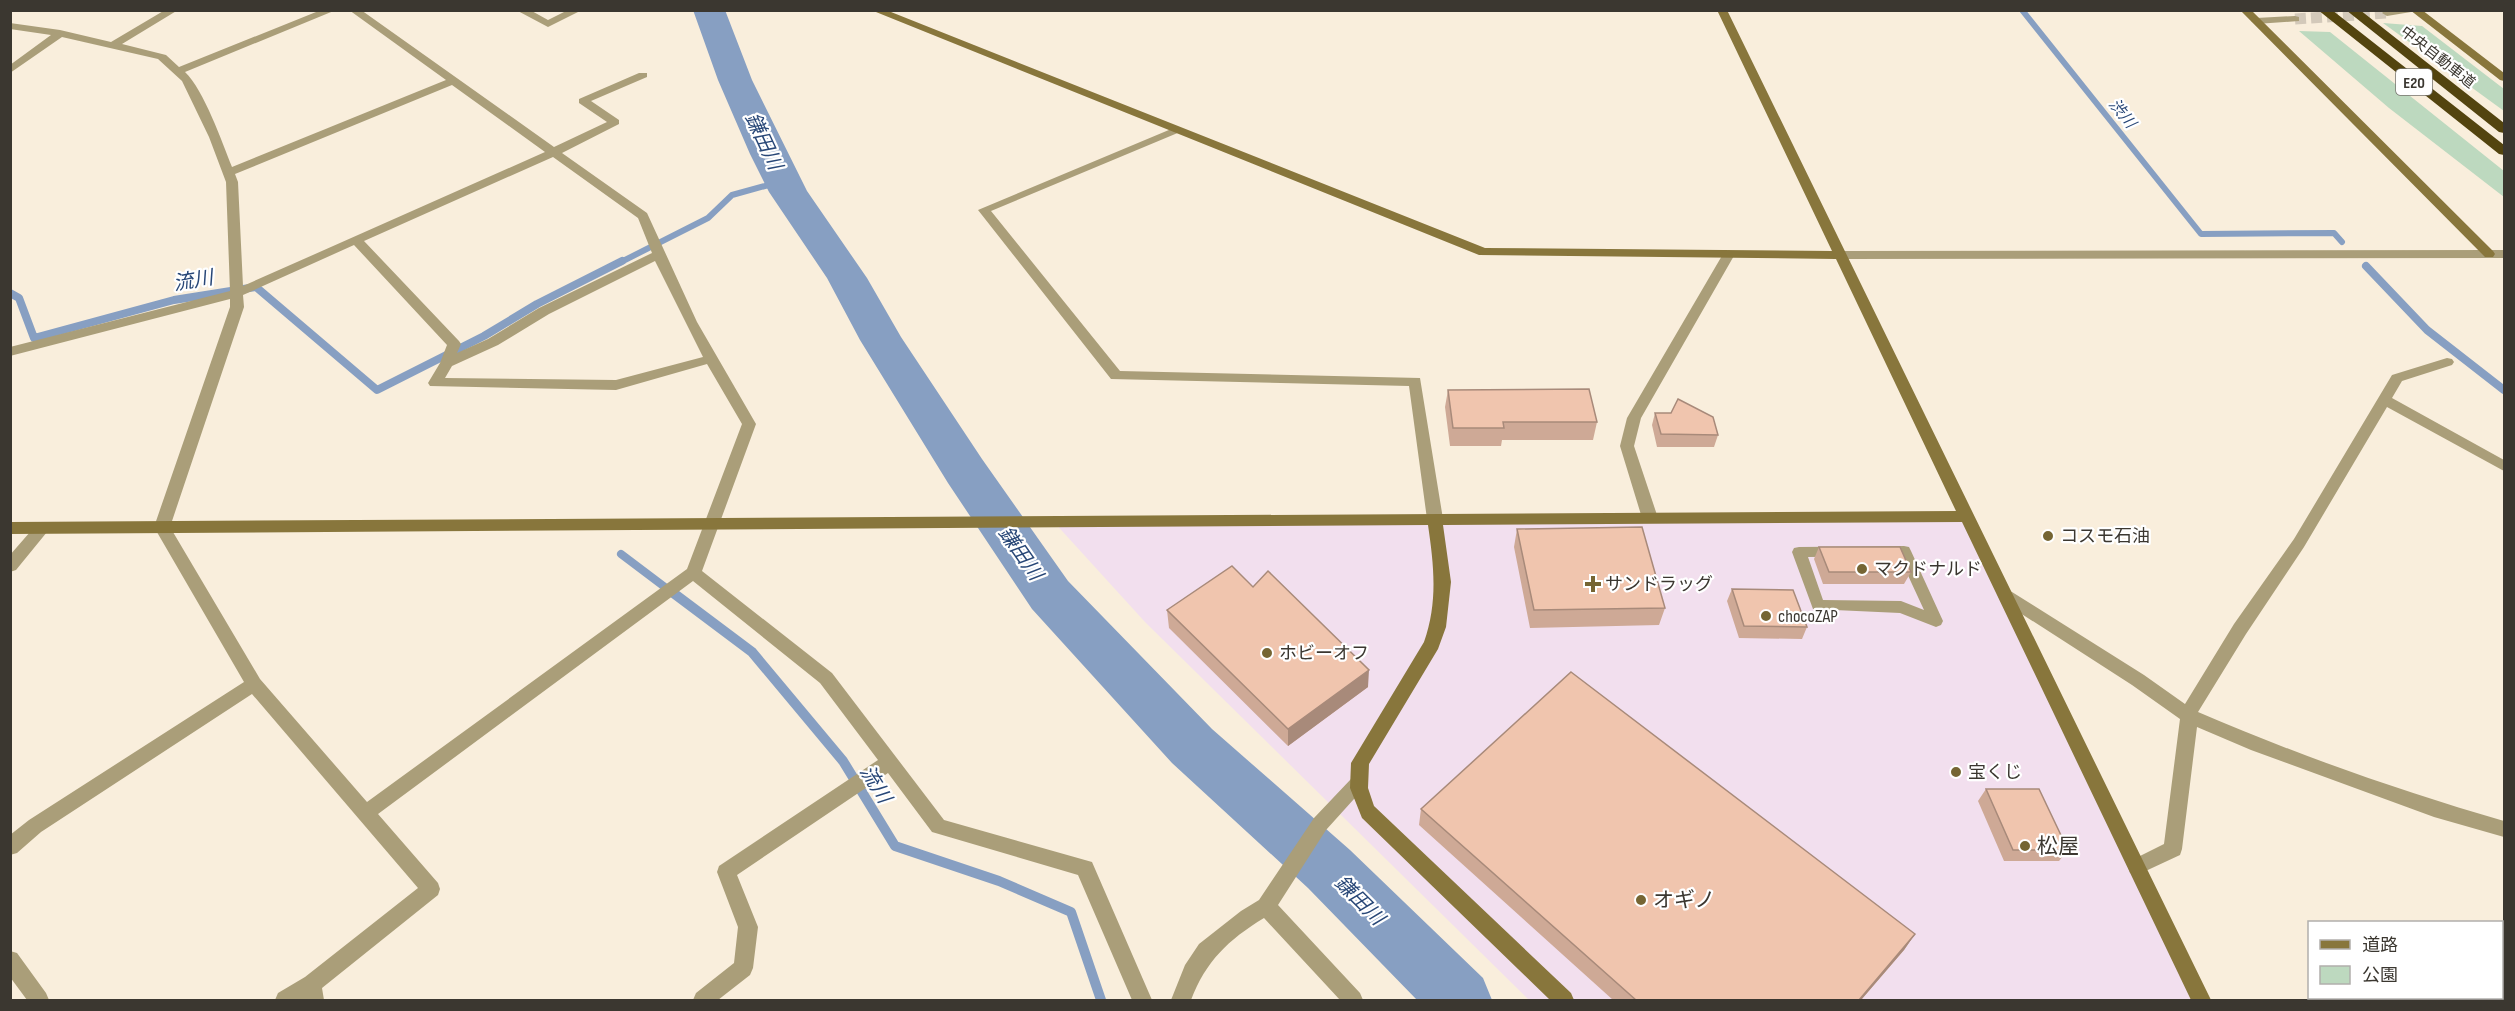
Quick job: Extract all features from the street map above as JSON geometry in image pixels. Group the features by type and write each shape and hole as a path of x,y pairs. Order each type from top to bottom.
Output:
{"highway":[{"name":"中央自動車道","path":"2324,10 2505,151"},
{"name":"中央自動車道","path":"2352,10 2505,129"}],"street":[{"path":"112,46 173,10"},
{"path":"179,71 331,10"},
{"path":"354,10 643,216 657,255 710,359 749,424 693,573 365,813"},
{"path":"521,10 548,24 578,10"},
{"path":"876,10 1484,252 1840,255 2505,254"},
{"path":"1722,10 2201,1000"},
{"path":"2245,10 2489,254"},
{"path":"2387,13 2416,11 2505,78"},
{"path":"2256,21 2295,19"},
{"path":"10,26 60,33 162,57 187,80 215,137 232,182 237,307 162,527 254,684 431,889 313,992 285,1000"},
{"path":"10,70 60,33"},
{"path":"10,352 237,293 554,152 615,122 583,101 643,75"},
{"path":"228,172 453,81"},
{"path":"1176,130 984,210 1116,376 1415,381 1444,578 1444,600 1432,644 1360,763 1357,784 1368,812 1564,1000"},
{"path":"356,240 454,344 447,363 435,382 616,385 710,359"},
{"path":"1650,518 1627,446 1634,418 1729,254"},
{"path":"447,363 493,342 544,311 657,255"},
{"path":"2137,867 2173,849 2190,711 2227,650 2299,543 2397,378 2447,362"},
{"path":"2384,399 2505,466"},
{"path":"10,528 1967,516"},
{"path":"10,566 42,528"},
{"path":"693,573 826,678 938,826 1085,867 1142,1000"},
{"path":"2006,596 2138,680 2189,716 2257,745 2434,809 2505,829"},
{"path":"10,847 35,826 254,684"},
{"path":"703,1000 743,968 748,927 726,872 890,762"},
{"path":"1181,1000 1192,972 1206,951 1272,899 1320,824 1357,784"},
{"path":"1272,899 1353,1000"},
{"path":"10,960 39,1000"}],"lane":[{"path":"1904,551 1936,621 1901,607 1818,605 1799,552 1904,551"}],"shaded area":[{"path":"1967,516 2201,1000 1529,1000 1145,622 1053,521"}],"green space":[{"path":"2383,23 2422,26 2504,89 2504,111"},
{"path":"2299,31 2330,32 2504,171 2504,197 2389,108"}],"building":[{"path":"1589,389 1597,422 1503,422 1504,428 1453,428 1448,390"},
{"path":"1678,399 1713,417 1718,435 1661,434 1655,413 1671,413"},
{"path":"1642,527 1665,608 1534,610 1517,529"},
{"path":"1819,547 1900,547 1911,572 1829,572"},
{"path":"1232,566 1253,587 1268,571 1369,670 1288,729 1167,610"},
{"path":"1732,589 1793,590 1807,627 1744,626"},
{"path":"1571,672 1915,934 1859,1000 1636,1000 1421,809"},
{"path":"1986,789 2039,789 2068,850 2013,850"}],"waterway":[{"name":"鎌田川","path":"709,10 735,80 768,154 788,192 847,278 881,340 965,471 1050,595 1192,746 1329,869 1460,1000"},
{"name":"渋川","path":"2022,10 2201,234 2334,233 2342,242"},
{"path":"619,263 708,218 732,195 783,181"},
{"name":"流川","path":"10,293 19,298 34,338 174,300 256,287 377,390 484,336 537,304 622,261"},
{"path":"2366,266 2427,330 2504,390"},
{"name":"流川","path":"621,554 674,594"},
{"name":"流川","path":"672,592 752,652 843,761 895,846 999,881 1071,912 1101,1000"}],"tunnel":[{"path":"2295,19 2387,13"}],"place":[{"name":"コスモ石油","path":"2048,536"},
{"name":"マクドナルド","path":"1862,569"},
{"name":"サンドラッグ","path":"1593,584"},
{"name":"chocoZAP","path":"1766,616"},
{"name":"ホビーオフ","path":"1267,653"},
{"name":"宝くじ","path":"1956,772"},
{"name":"松屋","path":"2025,846"},
{"name":"オギノ","path":"1641,900"}]}
